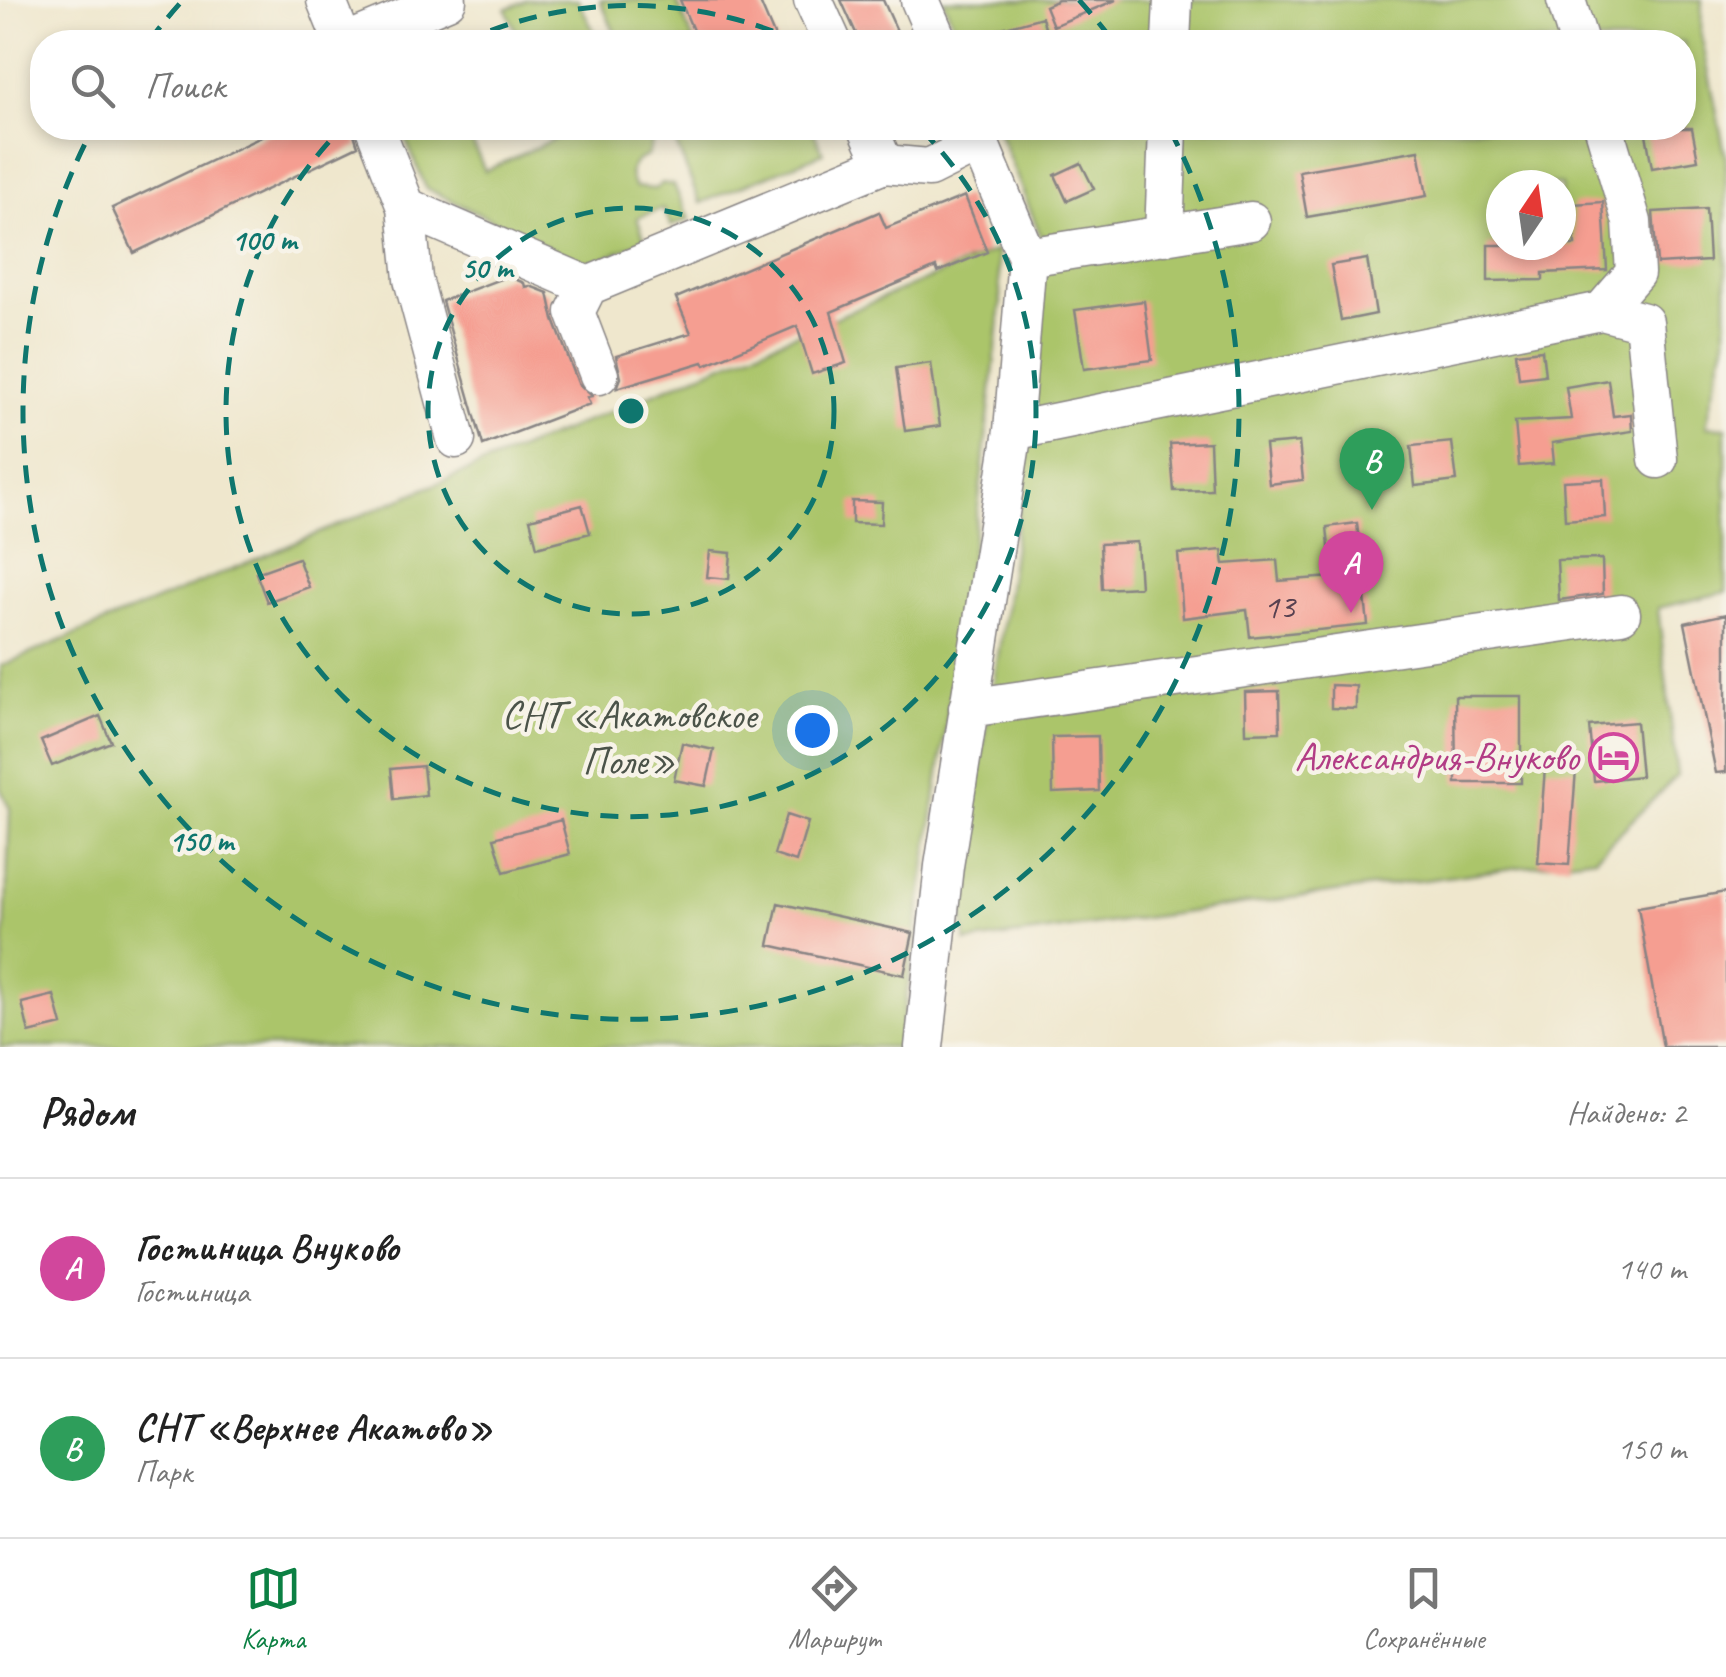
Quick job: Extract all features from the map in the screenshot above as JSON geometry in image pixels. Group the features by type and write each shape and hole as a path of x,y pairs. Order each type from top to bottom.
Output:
{"street":[{"path":"326,0 340,30"},
{"path":"374,30 446,0"},
{"path":"814,0 827,30"},
{"path":"920,0 933,30"},
{"path":"1171,30 1172,0"},
{"path":"1566,0 1575,30"},
{"path":"380,140 406,207 413,278 456,438"},
{"path":"873,140 884,164"},
{"path":"599,375 575,312 588,286 884,164 929,168 969,140"},
{"path":"924,1047 944,866 1013,432 1028,257 978,140"},
{"path":"1164,236 1168,140"},
{"path":"1602,312 1634,273 1632,222 1608,140"},
{"path":"406,207 588,286"},
{"path":"1028,257 1252,221"},
{"path":"1013,432 1602,312 1644,322 1658,459"},
{"path":"968,708 1621,614"}],"green space":[{"path":"527,0 578,0 593,30 516,30 506,9"},
{"path":"600,0 676,0 689,30 614,30"},
{"path":"943,0 1702,0 1701,34 1726,158 1726,338 1706,426 1726,427 1726,592 1658,608 1677,776 1595,857 966,942 960,890 1003,625 1035,391 1042,239 1002,140 1696,140 1696,30 956,30"},
{"path":"406,140 471,140 485,171 552,140 650,140 647,156 632,168 632,182 635,187 656,189 662,183 674,185 689,219 671,226 663,208 637,218 645,240 587,266 426,188"},
{"path":"675,140 817,140 823,153 700,203"},
{"name":"СНТ «Акатовское Поле»","path":"997,250 1001,303 979,500 899,1047 0,1047 10,809 0,788 0,666"}],"building":[{"path":"680,0 759,0 772,30 693,30"},
{"path":"841,0 883,0 897,30 855,30"},
{"path":"1058,0 1116,0 1053,26 1045,6"},
{"path":"1042,17 1046,30 995,30"},
{"path":"255,140 356,140 358,146 134,253 112,208"},
{"path":"1647,140 1694,140 1698,160 1652,168"},
{"path":"1419,150 1427,196 1307,217 1299,171"},
{"path":"1081,163 1094,189 1067,201 1055,175"},
{"path":"965,196 987,252 938,272 936,267 831,312 846,363 812,374 797,326 705,365 703,362 617,388 621,378 616,356 691,333 676,298 879,212 886,228"},
{"path":"1603,202 1607,270 1543,273 1543,280 1488,281 1488,260 1576,260 1576,204"},
{"path":"1706,209 1709,261 1657,264 1653,212"},
{"path":"1367,259 1376,314 1341,321 1331,265"},
{"path":"508,276 525,287 548,293 578,383 592,396 587,397 590,404 483,445 442,301"},
{"path":"1144,301 1152,360 1084,369 1075,310"},
{"path":"1542,350 1545,375 1519,378 1516,353"},
{"path":"931,363 940,426 905,431 896,368"},
{"path":"1608,380 1613,416 1631,414 1632,431 1552,443 1554,463 1519,466 1515,422 1571,419 1566,387"},
{"path":"1210,442 1212,490 1174,491 1170,444"},
{"path":"1299,442 1303,480 1269,484 1265,445"},
{"path":"1452,442 1457,481 1415,486 1411,446"},
{"path":"1603,479 1605,517 1565,520 1563,481"},
{"path":"852,501 882,502 881,524 852,523"},
{"path":"582,505 590,533 537,547 530,519"},
{"path":"1357,523 1368,625 1250,637 1247,610 1183,618 1178,554 1222,550 1224,564 1277,560 1279,581 1332,577 1327,527"},
{"path":"1137,542 1140,587 1102,589 1100,544"},
{"path":"710,551 731,553 729,579 707,577"},
{"path":"298,558 309,587 267,602 256,573"},
{"path":"1602,559 1603,594 1559,600 1557,560"},
{"path":"1726,614 1726,772 1716,773 1685,623"},
{"path":"1331,685 1356,686 1356,709 1331,708"},
{"path":"1279,691 1280,732 1246,733 1245,692"},
{"path":"1455,696 1521,696 1521,783 1456,783"},
{"path":"100,716 111,742 52,766 41,741"},
{"path":"1636,722 1641,776 1594,781 1589,726"},
{"path":"1098,736 1099,791 1053,793 1052,737"},
{"path":"682,743 714,750 706,786 674,780"},
{"path":"423,766 426,795 394,799 391,769"},
{"path":"1545,767 1576,769 1569,865 1538,863"},
{"path":"786,815 808,822 796,862 774,855"},
{"path":"561,820 570,854 504,872 494,838"},
{"path":"1726,892 1726,1047 1663,1047 1638,907"},
{"path":"778,903 913,933 904,975 769,945"},
{"path":"54,995 62,1025 29,1033 22,1003"}],"place":[{"name":"СНТ «Верхнее Акатово»","path":"1372,510"},
{"name":"Гостиница Внуково","path":"1351,613"},
{"name":"Александрия-Внуково","path":"1614,757"}]}
